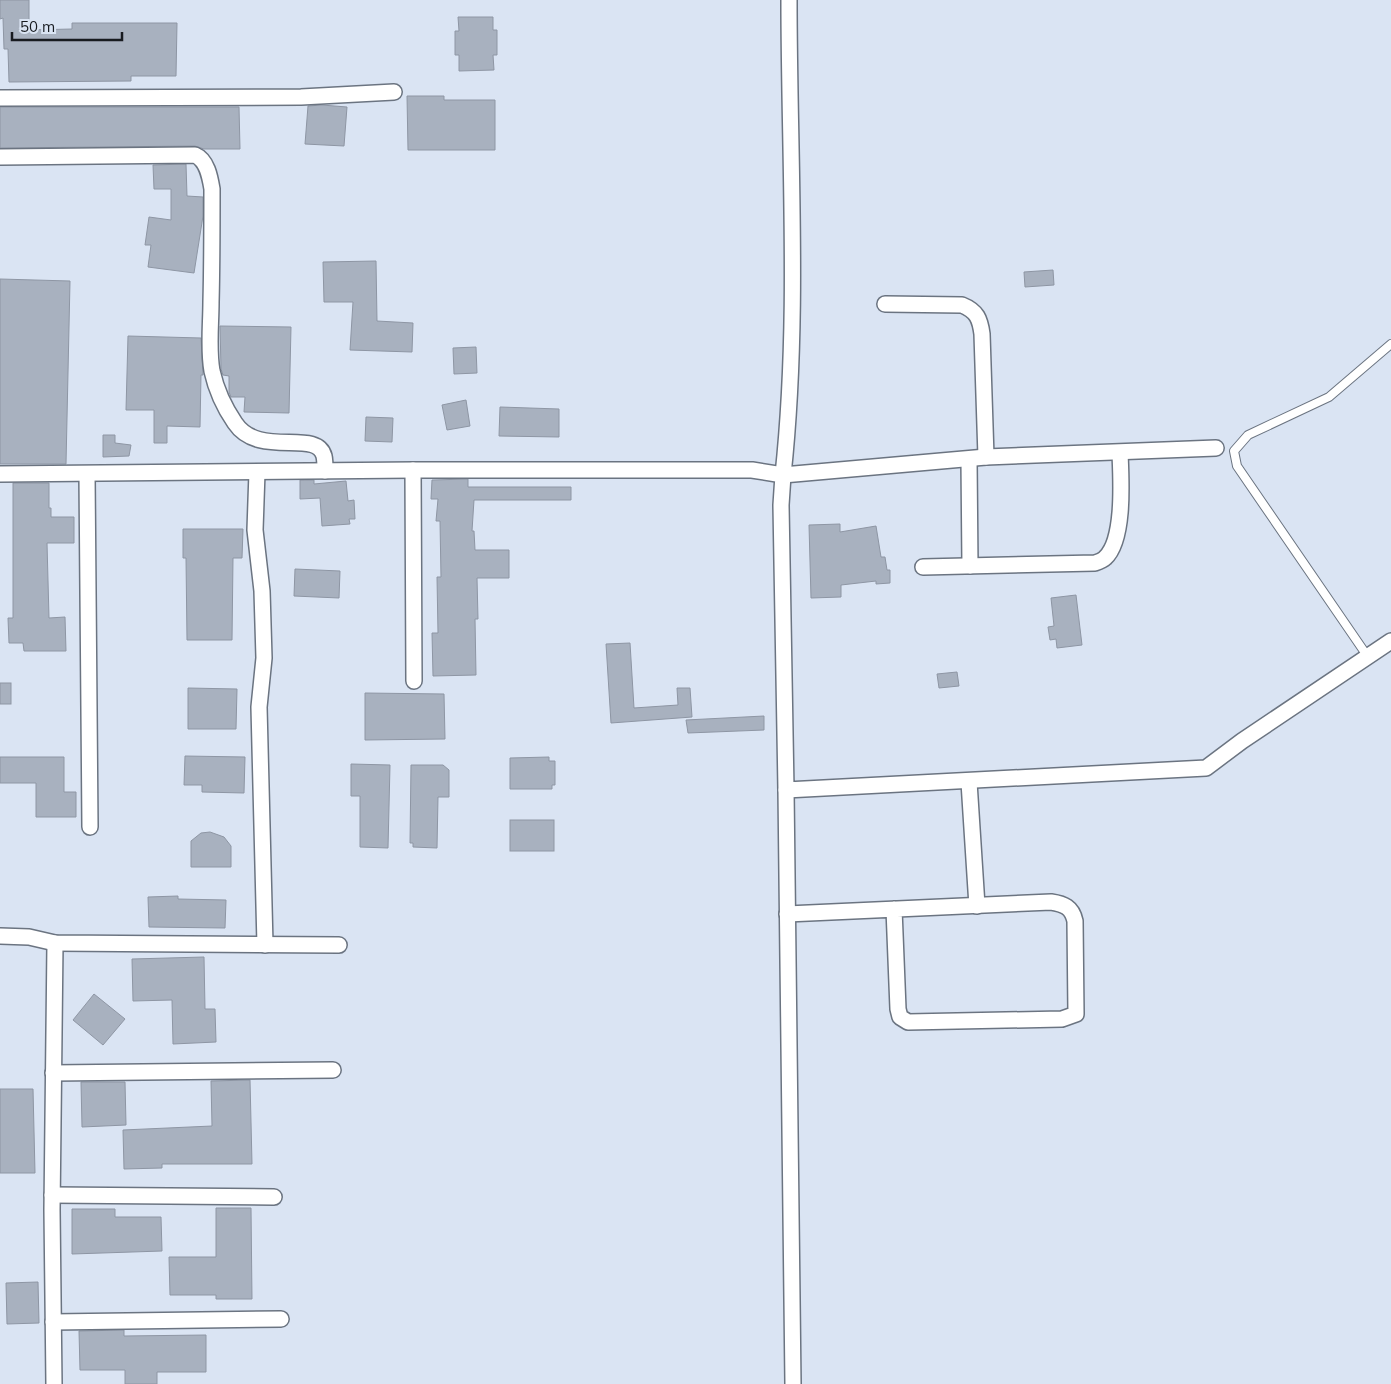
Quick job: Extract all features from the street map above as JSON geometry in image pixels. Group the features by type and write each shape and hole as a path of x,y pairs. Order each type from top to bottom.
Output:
{"street":[{"path":"789,0 793,233 790,407 783,475 781,524 794,1384"},
{"path":"0,98 300,97 394,92"},
{"path":"0,157 195,155 201,158 209,174 212,189 210,333 212,369 218,392 226,410 238,428 250,438 261,442 312,443 321,450 324,456 325,471"},
{"path":"885,304 962,305 973,309 980,321 982,334 986,457"},
{"path":"0,474 412,470 752,470 783,475 986,457 1120,454 1216,448"},
{"path":"923,567 1095,563 1105,558 1112,548 1120,515 1120,454"},
{"path":"968,460 970,566"},
{"path":"412,470 414,681"},
{"path":"257,472 256,530 262,591 264,658 259,707 264,945"},
{"path":"87,474 90,827"},
{"path":"786,790 969,782 1206,768 1242,741 1391,641"},
{"path":"969,782 977,906"},
{"path":"787,914 894,909 977,906 1051,902 1063,904 1073,913 1075,921 1076,1014 1062,1019 908,1022 900,1016 898,1009 894,909"},
{"path":"0,936 29,937 55,943 339,945"},
{"path":"54,1384 52,1195 55,943"},
{"path":"53,1073 333,1070"},
{"path":"52,1195 274,1197"},
{"path":"54,1322 281,1319"}],"lane":[{"path":"1368,657 1237,466 1234,450 1248,435 1329,396 1391,344"}],"building":[{"path":"0,0 29,0 29,30 72,29 72,23 177,23 176,76 131,76 131,81 9,82 8,49 4,49 3,18 0,19"},
{"path":"458,17 493,17 493,30 497,30 497,55 493,55 494,70 459,71 459,55 455,55 455,31 459,31"},
{"path":"407,96 444,96 444,100 495,100 495,150 408,150"},
{"path":"308,106 347,107 344,146 305,144"},
{"path":"0,107 239,107 240,149 204,149 195,146 0,148"},
{"path":"186,164 187,196 203,197 203,216 194,273 148,267 151,245 145,245 149,217 171,220 171,189 154,189 153,165"},
{"path":"376,261 377,321 413,323 412,352 350,350 353,302 324,302 323,262"},
{"path":"1053,270 1054,285 1025,287 1024,272"},
{"path":"0,279 70,281 66,464 0,464"},
{"path":"220,326 291,327 289,413 244,412 245,397 231,397 229,392 229,376 223,375 221,369"},
{"path":"128,336 201,338 203,375 201,375 200,427 167,426 167,443 154,443 154,410 126,410"},
{"path":"476,347 477,373 454,374 453,348"},
{"path":"466,400 470,426 447,430 442,405"},
{"path":"500,407 559,409 559,437 499,436"},
{"path":"366,417 393,418 392,442 365,441"},
{"path":"103,435 115,435 115,443 131,445 129,456 103,457"},
{"path":"468,479 468,487 571,487 571,500 474,500 472,531 474,531 475,550 509,550 509,578 477,578 478,619 475,619 476,675 433,676 432,633 438,633 437,577 441,577 440,521 436,521 438,499 431,499 432,480"},
{"path":"300,480 314,480 314,484 346,481 348,501 354,500 355,519 349,519 350,524 322,526 320,498 300,499"},
{"path":"13,483 49,483 51,517 74,517 74,543 47,543 49,618 65,617 66,651 24,651 23,643 9,643 8,618 13,618"},
{"path":"840,524 840,532 876,526 881,557 885,557 887,570 890,570 890,583 876,584 876,581 841,585 841,597 811,598 809,525"},
{"path":"183,529 243,529 242,558 233,558 232,640 187,640 186,558 183,558"},
{"path":"295,569 340,571 339,598 294,596"},
{"path":"1076,595 1082,645 1057,648 1056,639 1050,640 1048,627 1054,626 1051,598"},
{"path":"630,643 634,708 678,705 677,688 690,688 692,717 611,723 606,644"},
{"path":"957,672 959,686 939,688 937,674"},
{"path":"0,683 11,683 11,704 0,704"},
{"path":"188,688 237,689 236,729 188,729"},
{"path":"365,693 444,694 445,739 365,740"},
{"path":"764,716 764,730 688,733 686,720"},
{"path":"185,756 245,757 244,793 202,792 202,785 184,785"},
{"path":"0,757 64,757 64,792 76,792 76,817 36,817 36,783 0,783"},
{"path":"549,757 549,761 555,761 555,785 552,785 552,789 510,789 510,758"},
{"path":"351,764 390,765 388,848 360,847 360,796 351,796"},
{"path":"411,765 443,765 449,770 449,797 438,797 437,848 413,847 413,843 410,843"},
{"path":"510,820 554,820 554,851 510,851"},
{"path":"210,832 224,837 231,846 231,867 191,867 191,841 201,833"},
{"path":"178,896 178,899 226,900 225,928 149,927 148,897"},
{"path":"204,957 205,1009 215,1009 216,1042 173,1044 172,1000 133,1001 132,959"},
{"path":"94,994 125,1019 103,1045 73,1020"},
{"path":"250,1080 252,1164 162,1164 162,1168 124,1169 123,1130 212,1126 211,1081"},
{"path":"81,1082 125,1082 126,1125 82,1127"},
{"path":"0,1089 33,1089 35,1173 0,1173"},
{"path":"216,1208 251,1208 252,1299 216,1299 216,1295 170,1295 169,1257 216,1257"},
{"path":"72,1209 115,1209 115,1217 161,1217 162,1251 72,1254"},
{"path":"38,1282 39,1323 7,1324 6,1283"},
{"path":"124,1330 124,1336 206,1335 206,1372 157,1372 157,1384 125,1384 125,1370 80,1370 79,1331"}]}
